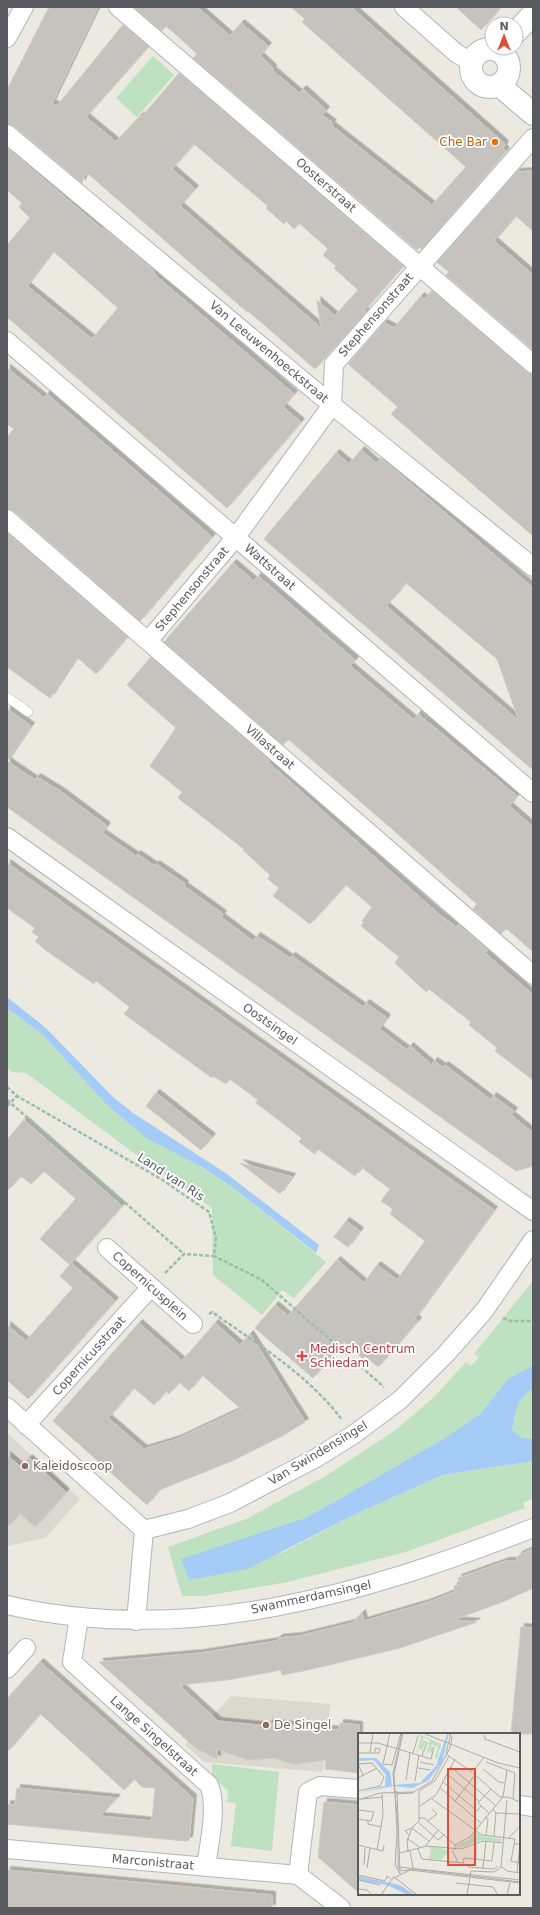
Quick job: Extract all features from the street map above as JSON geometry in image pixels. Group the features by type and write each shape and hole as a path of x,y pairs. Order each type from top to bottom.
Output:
{"street":[{"path":"9,28 24,7"},
{"name":"Oosterstraat","path":"118,7 533,364"},
{"path":"404,7 456,53 471,62"},
{"path":"524,24 533,14"},
{"path":"484,50 474,57 471,62 472,75 476,81 488,87 501,83 505,79 509,67 504,56"},
{"path":"501,83 506,91 533,114"},
{"name":"Van Leeuwenhoeckstraat","path":"7,134 332,405 533,567"},
{"name":"Stephensonstraat","path":"148,641 236,537 332,405 334,364 533,138"},
{"name":"Wattstraat","path":"7,341 533,793"},
{"name":"Villastraat","path":"7,519 533,975"},
{"name":"Oostsingel","path":"7,837 533,1211"},
{"name":"Van Swindensingel","path":"144,1530 188,1519 230,1503 316,1458 353,1435 400,1400 445,1355 484,1311 533,1240"},
{"name":"Copernicusplein","path":"107,1248 193,1324"},
{"name":"Copernicusstraat","path":"26,1425 151,1287"},
{"path":"7,1407 144,1530 136,1621"},
{"name":"Swammerdamsingel","path":"7,1604 39,1612 79,1617 136,1621 202,1617 258,1610 356,1590 455,1559 533,1528"},
{"name":"Lange Singelstraat","path":"79,1617 72,1662 209,1785 212,1792 213,1803 206,1867"},
{"path":"7,1668 26,1648"},
{"path":"341,1908 298,1875 308,1792 320,1786 358,1789"},
{"path":"520,1805 533,1807"},
{"name":"Marconistraat","path":"7,1849 298,1875"}],"lane":[{"path":"7,697 28,712"}],"path":[{"name":"Land van Ris","path":"7,1087 17,1096 161,1179 209,1212 216,1238 214,1256"},
{"path":"7,1106 17,1096"},
{"path":"7,1100 184,1254 214,1256 262,1280 400,1400"},
{"path":"151,1287 184,1254"},
{"path":"484,1311 511,1321 533,1321"},
{"path":"193,1324 212,1312 292,1370 332,1406 353,1435"}],"shaded area":[{"name":"Kaleidoscoop","path":"7,1433 80,1499 45,1538 7,1546"},
{"name":"De Singel","path":"231,1696 330,1704 323,1772 204,1762 185,1745"}],"green space":[{"path":"153,56 174,75 137,117 116,98"},
{"path":"7,1008 43,1035 105,1103 236,1190 326,1262 294,1298 282,1290 262,1315 213,1275 212,1208 153,1167 26,1073 12,1072 7,1068"},
{"path":"533,1281 533,1365 508,1379 480,1414 445,1438 305,1518 181,1560 281,1553 362,1511 443,1475 533,1461 533,1498 523,1503 525,1508 406,1552 283,1583 203,1596 182,1596 168,1547 246,1519 324,1477 396,1430 435,1396 466,1362 471,1366 479,1357 474,1354"},
{"path":"533,1389 533,1439 522,1438 512,1430 514,1418 523,1396"},
{"path":"212,1764 279,1772 272,1851 231,1846 236,1803 227,1802 228,1791 212,1775"}],"water":[{"path":"7,997 46,1028 113,1097 133,1113 227,1174 319,1245 316,1253 236,1190 202,1167 145,1137 105,1103 43,1035 7,1008"},
{"path":"533,1365 533,1389 523,1396 520,1401 512,1430 522,1438 533,1439 533,1461 443,1475 362,1511 247,1569 189,1580 181,1559 305,1518 329,1505 445,1438 480,1414 508,1379"}],"building":[{"path":"49,7 98,7 52,103 57,106 123,25 148,47 86,117 116,142 140,116 142,117 179,73 403,266 364,311 366,312 315,369 86,172 82,183 14,126 7,124 7,90","holes":["194,144 268,206 266,208 284,224 286,221 294,229 299,223 325,246 328,249 323,255 336,266 334,268 358,290 335,316 317,300 321,328 180,206 195,189 172,169"]},
{"path":"138,7 197,7 230,36 241,23 268,46 260,56 273,68 272,70 299,93 303,89 326,110 322,115 333,123 331,125 432,205 466,167 302,22 305,19 291,7 351,7 505,144 503,148 506,151 422,249 420,247 417,250 193,58 197,54 166,26 162,31 136,9"},
{"path":"456,7 501,7 493,16 484,16 484,27 481,30"},
{"path":"7,148 102,229 103,228 152,269 155,272 153,273 294,394 283,407 301,422 227,508 7,317 7,245 30,218 19,207 22,203 7,190","holes":["53,251 118,308 92,339 27,286"]},
{"path":"533,171 533,231 516,216 494,241 533,275 533,350 446,275 449,272 437,262 517,172"},
{"path":"432,291 526,372 533,374 533,536 391,414 398,407 348,364 384,323 394,328 421,296 424,299"},
{"path":"7,368 44,398 47,394 212,537 140,621 14,511 7,509 7,437 14,429 7,424"},
{"path":"361,450 376,463 381,458 533,588 533,770 264,539 336,453 349,464","holes":["406,583 497,659 519,721 386,606"]},
{"path":"7,533 127,637 96,674 77,657 50,698 7,667"},
{"path":"233,563 254,581 258,576 355,660 350,666 414,720 418,714 517,796 509,806 533,827 533,952 506,928 501,934 473,909 477,904 384,822 288,739 283,745 164,642"},
{"path":"151,657 269,760 268,762 440,915 456,927 459,925 488,950 485,953 533,995 533,1080 495,1051 497,1048 469,1025 471,1022 429,989 426,992 395,963 399,957 361,926 364,922 362,921 372,907 346,885 310,924 273,896 279,888 268,879 270,875 243,850 244,849 178,798 182,792 150,766 176,728 127,685"},
{"path":"7,709 31,726 7,761"},
{"path":"7,761 35,780 37,777 60,791 107,826 102,833 136,856 137,854 155,866 156,864 185,884 184,886 223,914 221,917 253,941 257,936 290,958 292,956 363,1007 366,1003 387,1018 379,1029 407,1050 410,1046 432,1065 434,1061 443,1067 445,1065 491,1100 493,1096 514,1111 511,1115 533,1133 533,1166 516,1171 7,807"},
{"path":"7,863 494,1210 415,1318 418,1321 378,1367 365,1356 363,1359 344,1342 313,1378 255,1328 275,1305 288,1316 337,1260 364,1283 377,1265 397,1280 425,1241 390,1214 393,1209 381,1201 390,1189 361,1167 355,1176 318,1149 315,1154 299,1142 302,1138 256,1103 258,1100 230,1079 226,1084 213,1076 212,1078 124,1014 130,1007 96,981 94,984 44,949 35,941 39,937 32,932 35,928 7,908"},
{"path":"156,1093 212,1137 201,1150 146,1106"},
{"path":"24,1120 122,1206 71,1263 115,1301 28,1399 7,1380 7,1325 26,1341 73,1288 60,1276 70,1265 40,1239 76,1199 44,1171 31,1184 21,1176 7,1191 7,1140"},
{"path":"240,1163 292,1177 280,1194"},
{"path":"346,1221 360,1231 348,1247 334,1237"},
{"path":"139,1323 182,1361 215,1323 240,1345 250,1334 305,1422 282,1436 232,1461 159,1490 147,1505 53,1421","holes":["202,1375 241,1409 177,1439 144,1449 108,1418 134,1388 154,1405 166,1391 169,1394 179,1382 189,1391"]},
{"path":"7,1455 21,1467 29,1458 66,1492 35,1527 20,1513 7,1527"},
{"path":"533,1549 533,1588 505,1601 453,1620 477,1622 400,1648 308,1670 282,1675 281,1670 227,1680 179,1685 218,1721 268,1726 269,1723 339,1730 340,1723 359,1725 358,1773 325,1769 326,1760 293,1764 274,1758 248,1760 217,1749 217,1759 197,1749 99,1662 201,1653 276,1641 279,1638 299,1636 352,1623 362,1613 364,1621 426,1603 455,1592 454,1586 460,1584 458,1578 506,1561 516,1561 519,1555"},
{"path":"521,1627 533,1628 533,1734 511,1733"},
{"path":"40,1662 193,1798 189,1840 185,1841 7,1824 7,1804 15,1805 17,1788 117,1798 100,1816 152,1821 155,1788 142,1787 134,1779 124,1790 40,1714 7,1752 7,1699"},
{"path":"324,1802 358,1805 358,1892 318,1857"},
{"path":"7,1870 272,1895 272,1908 7,1908"}],"place":[{"name":"Che Bar","path":"495,142"},
{"name":"Medisch Centrum Schiedam","path":"302,1356"},
{"name":"Kaleidoscoop","path":"25,1466"},
{"name":"De Singel","path":"266,1725"}]}
